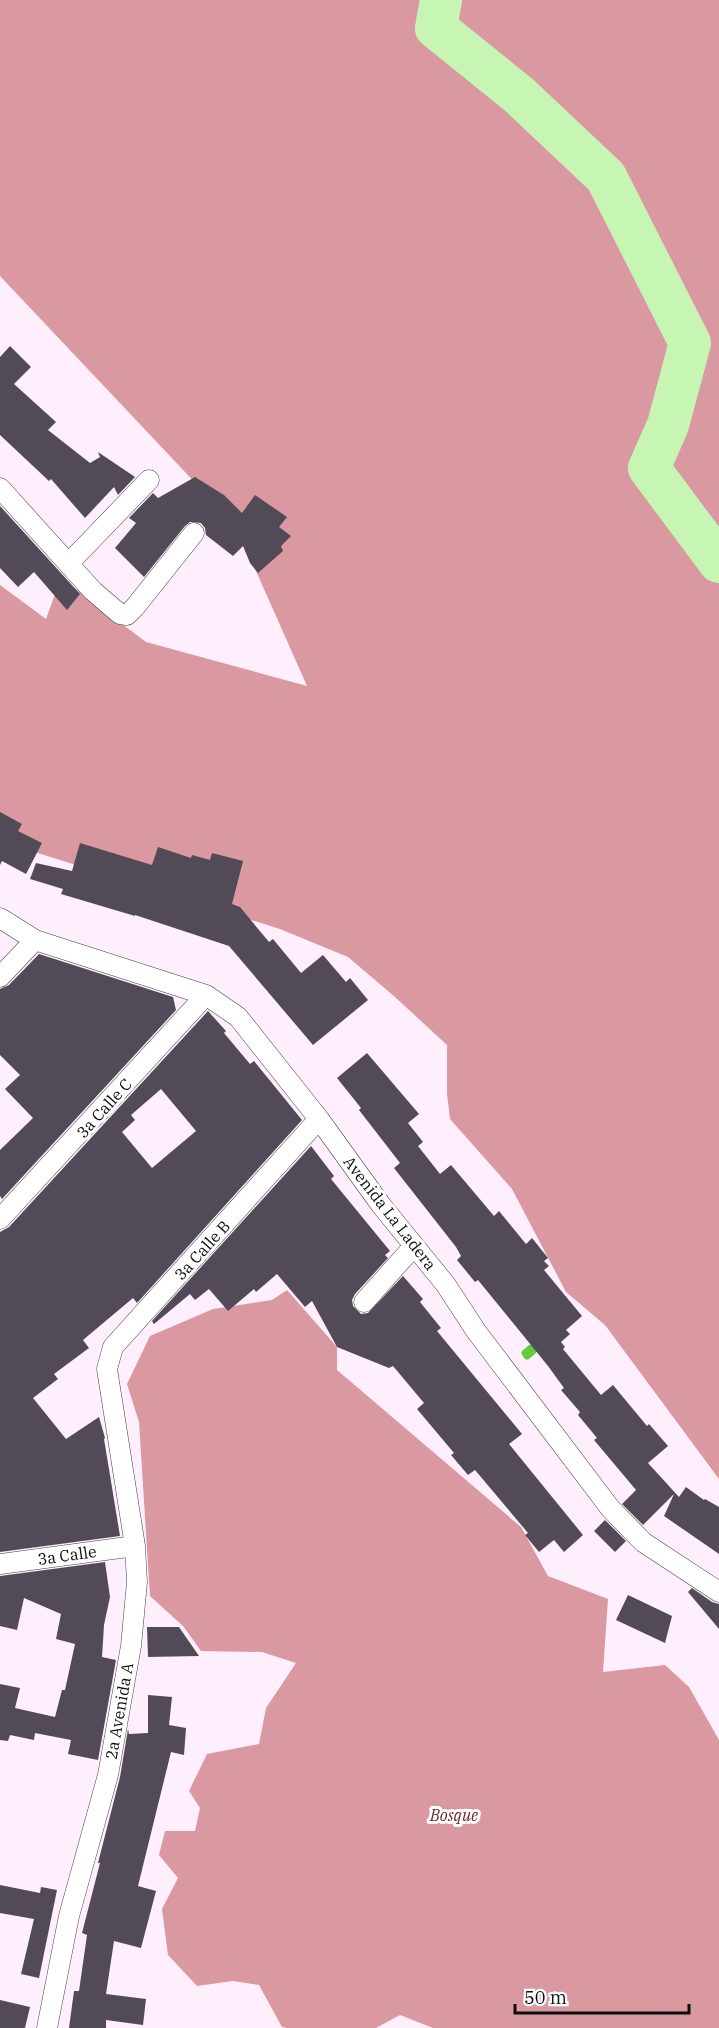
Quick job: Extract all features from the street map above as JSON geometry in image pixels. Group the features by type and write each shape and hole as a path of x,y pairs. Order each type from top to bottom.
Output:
{"street":[{"path":"69,563 149,480"},
{"path":"0,488 93,591 120,614 128,615 194,533"},
{"name":"Avenida La Ladera","path":"0,918 34,940 206,995 238,1017 319,1119 381,1205 446,1285 476,1331 610,1508 642,1542 719,1592"},
{"path":"0,977 34,940"},
{"name":"3a Calle C","path":"0,1219 206,995"},
{"name":"3a Calle B","path":"109,1390 107,1369 113,1347 319,1119"},
{"path":"364,1302 414,1246"},
{"name":"2a Avenida A","path":"46,2028 69,1916 108,1774 131,1646 137,1582 135,1546 121,1449 109,1390"},
{"name":"3a Calle","path":"0,1564 135,1546"}],"green space":[{"path":"0,0 719,0 719,1479 605,1325 566,1292 512,1189 450,1119 447,1094 447,1045 395,997 348,957 280,929 25,849 0,830 0,585 46,619 61,578 146,642 307,686 236,526 0,276"},
{"name":"Bosque","path":"287,1290 337,1347 337,1370 521,1527 548,1576 608,1599 603,1672 665,1665 689,1687 719,1740 719,2028 433,2028 400,2015 376,2028 287,2028 282,2027 259,1985 233,1981 197,1986 168,1955 162,1909 178,1878 159,1855 165,1831 195,1831 200,1808 189,1791 207,1754 259,1744 266,1708 296,1663 262,1652 201,1651 183,1626 150,1596 139,1422 127,1384 150,1336 213,1309 272,1300"}],"building":[{"path":"10,346 31,367 14,384 56,422 48,430 90,463 100,457 98,452 135,477 118,495 114,487 85,518 51,479 49,481 0,435 0,357"},
{"path":"195,477 224,495 242,513 255,495 287,517 279,527 291,536 281,546 283,551 258,573 250,563 243,546 233,556 206,535 201,523 190,522 144,577 115,548 136,523 129,518 153,493 158,498"},
{"path":"0,506 80,594 67,610 34,572 18,587 0,568"},
{"path":"0,812 22,824 18,831 42,843 26,874 2,861 0,865"},
{"path":"80,843 152,865 158,847 191,858 192,855 210,860 212,853 243,861 232,904 240,907 269,942 273,939 301,973 323,955 346,982 350,978 368,1000 313,1045 229,946 135,915 61,894 63,889 30,879 36,863 72,871"},
{"path":"39,954 173,997 176,1010 2,1199 0,1196 0,1150 33,1118 5,1089 20,1075 0,1055 0,989 9,985"},
{"path":"208,1011 250,1064 254,1061 302,1120 137,1303 133,1298 83,1340 89,1348 54,1374 58,1379 33,1398 66,1439 99,1417 105,1438 120,1536 0,1552 0,1232 9,1227","holes":["161,1089 196,1131 152,1168 122,1132 135,1120 131,1115"]},
{"path":"367,1053 419,1114 408,1123 423,1142 418,1146 440,1174 451,1165 494,1216 499,1211 526,1244 532,1238 548,1258 544,1261 549,1266 544,1270 582,1316 566,1330 570,1334 561,1342 565,1347 563,1349 601,1395 613,1385 647,1426 649,1424 668,1446 648,1463 679,1497 686,1487 719,1507 719,1554 664,1516 674,1494 643,1525 622,1504 636,1490 594,1440 597,1438 578,1415 580,1412 561,1390 564,1388 548,1366 478,1280 475,1282 457,1260 461,1256 456,1247 394,1168 400,1163 337,1078"},
{"path":"311,1146 334,1176 331,1179 390,1251 385,1255 388,1258 355,1294 352,1300 353,1306 361,1314 368,1313 403,1276 423,1299 420,1302 441,1328 437,1331 522,1434 509,1444 583,1535 564,1552 554,1540 539,1552 525,1535 528,1533 475,1470 468,1475 451,1455 454,1453 417,1409 424,1403 393,1366 389,1368 337,1347 312,1301 305,1307 277,1274 256,1292 254,1289 228,1311 209,1289 195,1300 190,1294 154,1324 152,1321"},
{"path":"605,1520 626,1541 615,1552 594,1531"},
{"path":"105,1562 110,1597 104,1625 102,1657 116,1660 98,1760 68,1754 71,1740 35,1733 34,1740 10,1735 8,1741 0,1740 0,1684 20,1688 15,1708 55,1717 62,1690 65,1690 75,1644 56,1639 61,1614 24,1598 17,1630 0,1626 0,1576"},
{"path":"692,1588 712,1602 719,1604 719,1629 688,1592"},
{"path":"628,1595 672,1616 665,1643 616,1620"},
{"path":"147,1627 179,1627 199,1656 148,1657"},
{"path":"148,1695 172,1697 169,1725 186,1728 184,1755 171,1752 138,1886 156,1891 141,1948 114,1941 106,1994 146,1999 143,2025 106,2020 106,2028 69,2028 74,1991 79,1991 87,1935 82,1933 120,1777 128,1729 129,1734 148,1733"},
{"path":"0,1885 40,1893 41,1887 57,1890 39,1978 21,1974 34,1919 0,1913"},
{"path":"0,2000 30,2007 25,2028 0,2028"}],"waterway":[{"path":"441,0 436,28 519,95 606,177 690,343 668,425 649,468 719,562"},
{"path":"531,1348 533,1351 527,1356 525,1353 531,1348"}]}
